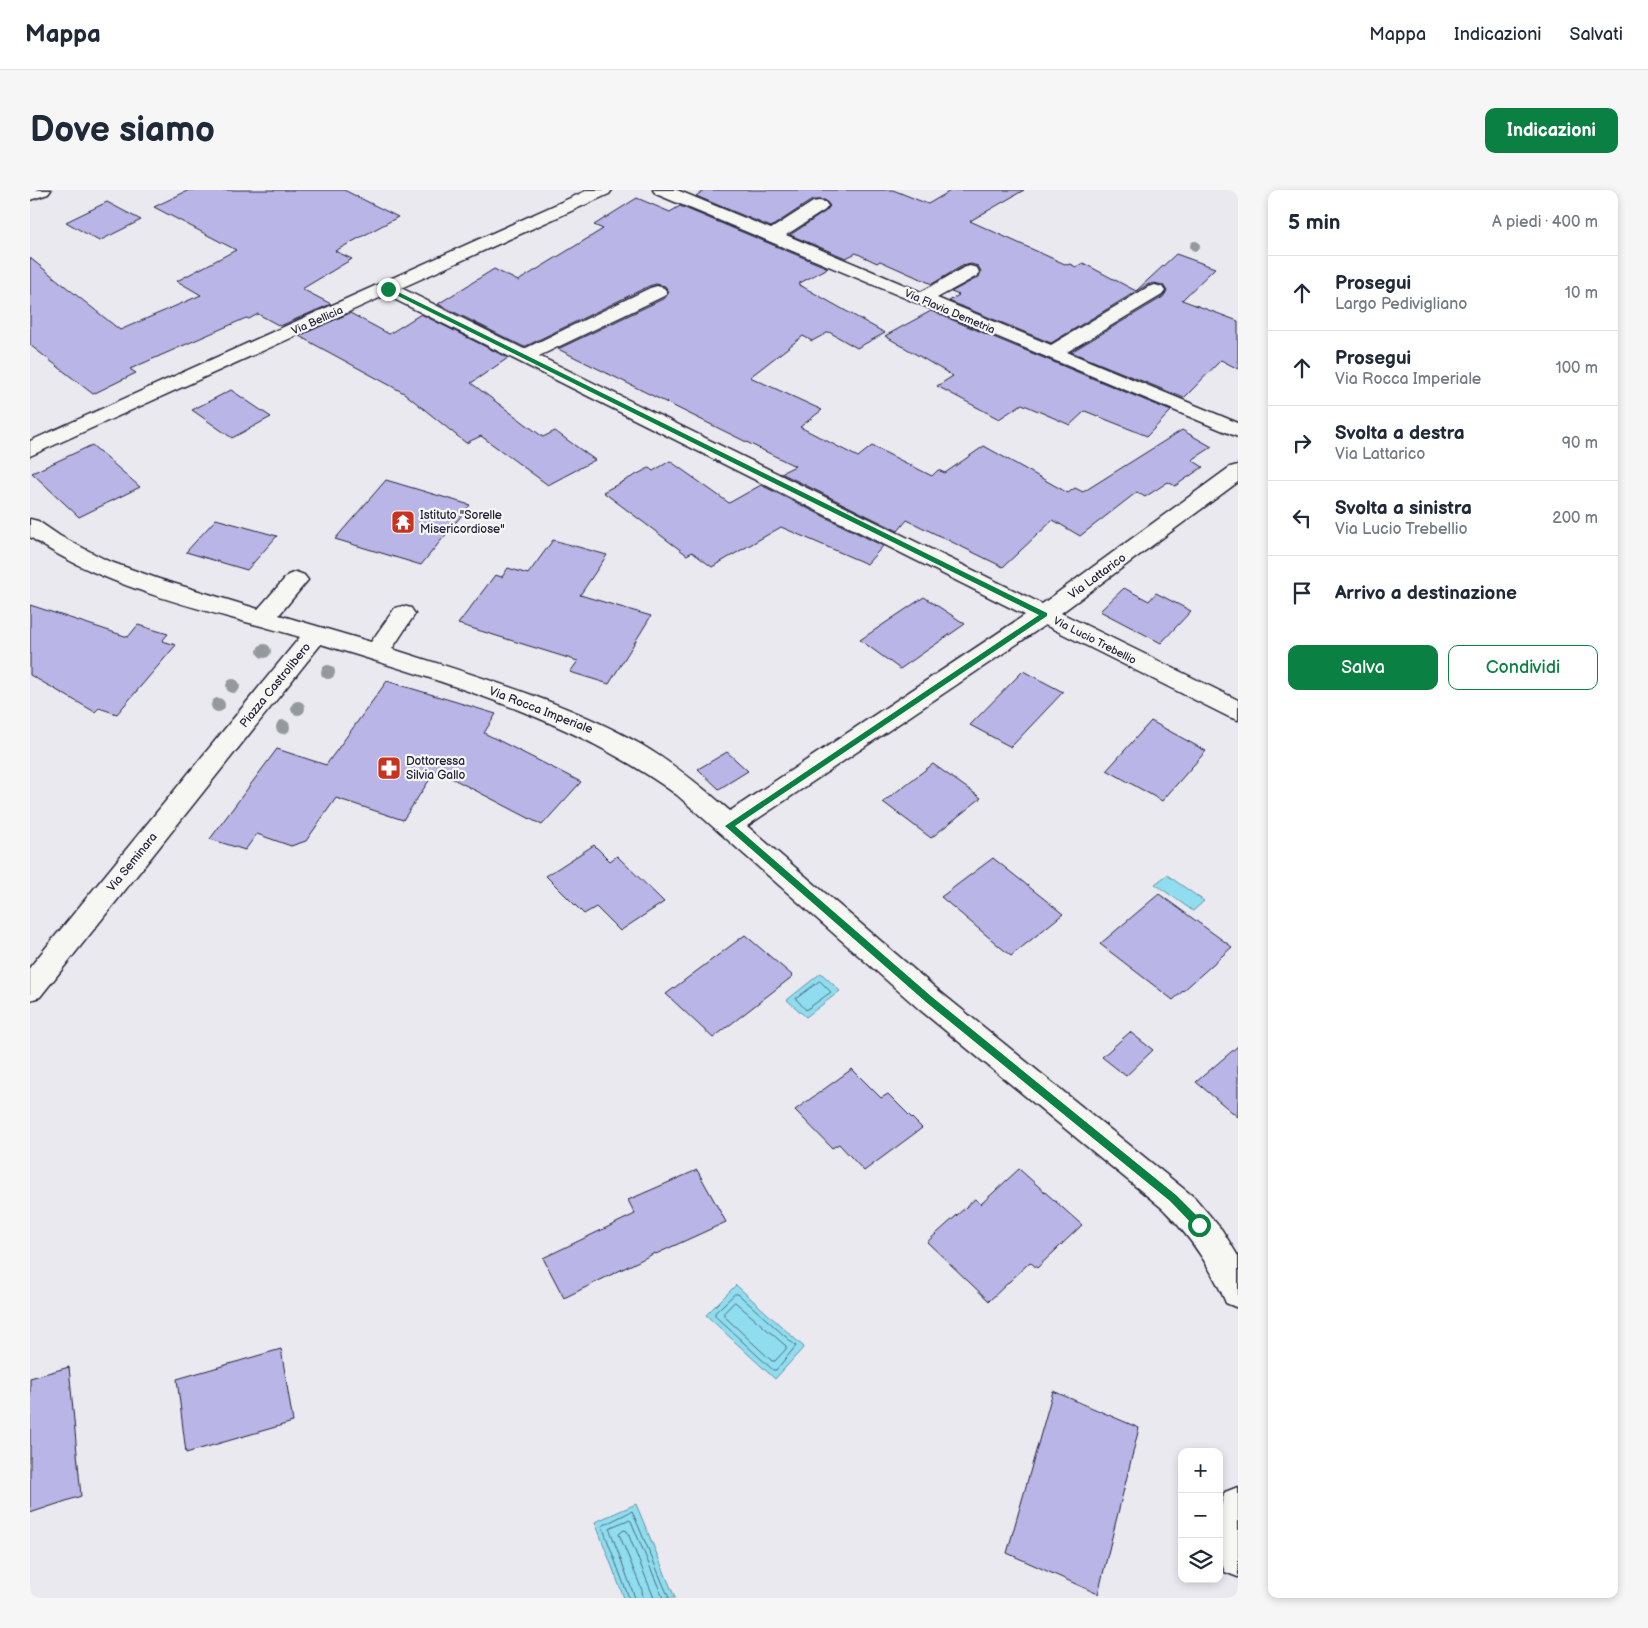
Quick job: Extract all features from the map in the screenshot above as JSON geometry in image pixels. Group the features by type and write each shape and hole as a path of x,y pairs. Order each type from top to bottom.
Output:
{"street":[{"path":"30,194 42,190"},
{"name":"Via Bellicia","path":"30,449 388,289 603,190"},
{"name":"Via Flavia Demetria","path":"671,191 772,236 1238,431"},
{"path":"772,236 819,206"},
{"path":"922,299 970,272"},
{"name":"Via Lucio Trebellio","path":"388,289 1238,711"},
{"path":"1052,353 1155,291"},
{"path":"524,356 657,292"},
{"name":"Via Lattarico","path":"729,826 1044,614 1238,472"},
{"name":"Piazza Castrolibero","path":"30,526 64,549 117,574 435,672"},
{"path":"264,618 296,580"},
{"path":"376,653 403,614"},
{"name":"Piazza Castrolibero","path":"234,736 316,634"},
{"name":"Via Rocca Imperiale","path":"435,672 567,718 618,743 672,777 929,1000 1173,1198 1188,1212 1212,1242 1230,1272 1238,1292"},
{"name":"Via Seminara","path":"30,988 40,959 234,736"},
{"path":"1238,1505 1238,1559"}],"water":[{"path":"1167,875 1204,901 1193,911 1155,884"},
{"path":"821,973 840,991 806,1017 787,1000"},
{"path":"736,1285 804,1347 775,1379 706,1315"},
{"path":"636,1504 675,1598 624,1598 595,1522"}],"building":[{"path":"189,190 344,190 398,217 335,251 352,259 302,289 331,304 280,326 258,314 249,319 246,318 130,369 136,373 93,394 30,345 30,258 120,330 201,295 177,281 236,250 154,207"},
{"path":"704,190 893,190 928,204 952,190 1024,190 970,221 1067,265 1070,264 1076,267 1083,263 1136,291 1176,254 1215,268 1182,300 1238,321 1238,369 1221,360 1184,398 1071,352 1163,297 1167,291 1163,285 1154,283 1147,285 1051,343 949,301 959,295 951,292 979,277 981,271 978,266 971,264 962,266 932,284 880,261 877,263 856,253 846,258 790,235 826,211 830,206 825,200 812,200 771,227 696,196"},
{"path":"637,198 670,212 680,206 828,268 798,284 885,333 857,348 829,332 812,341 803,336 750,377 822,410 800,427 858,457 872,446 932,476 938,470 945,473 984,446 1068,493 1075,488 1083,492 1182,430 1212,447 1192,460 1203,467 1175,486 1168,482 1145,497 1137,492 1080,536 1053,520 1003,567 907,520 898,531 781,473 795,466 558,349 665,298 669,292 665,286 656,284 649,286 524,347 438,304 494,269 518,281 603,229 594,225"},
{"path":"107,202 141,220 99,241 66,222"},
{"path":"931,311 1171,411 1147,436 1085,411 1070,425 1022,404 999,419 937,386 953,376 885,336"},
{"path":"350,313 389,334 421,314 508,358 471,383 543,437 555,431 595,460 548,485 481,436 466,443 404,393 299,336"},
{"path":"231,390 271,417 232,438 192,410"},
{"path":"92,445 140,487 79,517 32,473"},
{"path":"670,461 729,503 761,485 883,546 867,564 781,527 712,567 692,552 687,555 603,492 649,468 653,471"},
{"name":"Istituto \"Sorelle Misericordiose\"","path":"386,480 470,505 421,565 335,539"},
{"path":"216,519 277,536 247,570 186,552"},
{"path":"553,540 607,555 580,595 651,616 609,684 570,672 578,661 458,624 495,575 502,577 508,568 528,574"},
{"path":"1124,588 1149,601 1156,593 1191,611 1161,643 1100,611"},
{"path":"924,597 965,624 900,669 860,640"},
{"path":"30,605 128,637 138,625 168,634 162,641 176,645 117,714 99,708 95,712 30,675"},
{"path":"1023,671 1063,692 1011,747 970,725"},
{"path":"387,681 496,714 484,733 581,782 542,825 436,770 403,820 336,798 306,841 291,846 257,834 245,850 210,839 277,749 326,765"},
{"path":"1151,721 1206,751 1162,801 1107,770"},
{"path":"727,752 748,771 719,789 698,769"},
{"path":"933,764 981,798 931,838 883,802"},
{"path":"594,845 610,861 617,856 664,902 620,931 596,907 584,914 546,876"},
{"path":"993,858 1063,914 1011,956 941,897"},
{"path":"1159,894 1232,947 1173,1000 1100,944"},
{"path":"745,935 793,976 713,1038 666,994"},
{"path":"1130,1032 1153,1050 1126,1076 1102,1057"},
{"path":"1238,1046 1238,1117 1196,1082"},
{"path":"852,1069 881,1098 888,1094 922,1128 864,1171 839,1144 832,1148 795,1110"},
{"path":"1019,1169 1082,1225 1037,1268 1030,1262 989,1301 927,1242 975,1199 981,1204"},
{"path":"697,1170 726,1222 655,1253 564,1298 543,1258 635,1214 628,1200"},
{"path":"281,1349 293,1422 186,1453 177,1379"},
{"path":"69,1367 81,1496 30,1513 30,1378"},
{"path":"1053,1391 1139,1428 1098,1594 1007,1553"}],"place":[{"name":"Istituto \"Sorelle Misericordiose\"","path":"403,522"},
{"name":"Dottoressa Silvia Gallo","path":"389,768"}],"route":[{"path":"388,289 1044,614 729,826 929,1000 1173,1198 1199,1225"}]}
